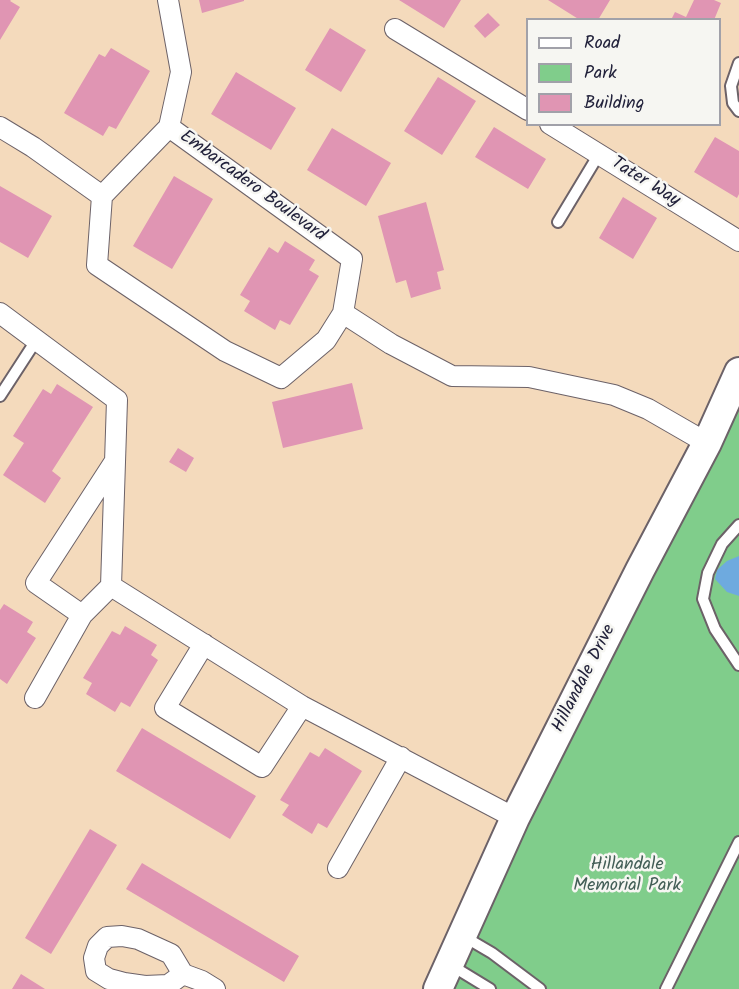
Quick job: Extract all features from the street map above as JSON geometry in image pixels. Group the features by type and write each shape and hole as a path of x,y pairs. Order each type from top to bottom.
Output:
{"main road":[{"name":"Hillandale Drive","path":"443,976 515,818 707,443 739,372"}],"street":[{"path":"168,0 182,72 169,127"},
{"path":"395,29 526,109"},
{"name":"Tater Way","path":"553,126 739,241"},
{"path":"0,127 33,147 102,196"},
{"name":"Embarcadero Boulevard","path":"169,127 352,259 343,313 326,340 281,378 225,351 97,265 102,196 169,127"},
{"path":"0,313 117,400 111,586 82,615 35,698"},
{"path":"343,313 391,344 452,376 529,377 614,394 648,409 707,443"},
{"path":"82,615 36,583 115,461"},
{"path":"111,586 302,706 515,818"},
{"path":"204,644 165,708 262,767 302,706"},
{"path":"338,868 400,758"},
{"path":"183,974 215,989"}],"lane":[{"path":"739,63 731,86 733,102 739,111"},
{"path":"558,222 599,154"},
{"path":"0,396 37,339"},
{"path":"739,525 722,544 708,573 704,599 715,629 739,665"},
{"path":"666,989 739,842"},
{"path":"463,936 492,953 540,989"},
{"path":"443,976 490,989"}],"green space":[{"name":"Hillandale Memorial Park","path":"739,366 739,989 451,989 602,667"}],"water":[{"path":"739,556 739,596 727,592 715,579 717,570 727,561"}],"building":[{"path":"0,0 11,0 20,7 0,40"},
{"path":"199,0 244,0 244,1 202,13"},
{"path":"399,0 461,0 444,28"},
{"path":"548,0 610,0 599,18 577,18"},
{"path":"694,0 714,0 721,3 715,18 672,18 675,12 686,17"},
{"path":"488,13 500,25 485,38 474,26"},
{"path":"330,28 366,50 341,92 305,70"},
{"path":"111,48 150,71 116,129 109,126 103,136 64,113 99,54 105,57"},
{"path":"236,72 296,108 271,150 211,114"},
{"path":"438,77 476,101 442,155 404,131"},
{"path":"494,127 546,159 528,189 475,157"},
{"path":"332,128 391,163 366,206 307,170"},
{"path":"715,137 739,151 739,194 737,198 694,172"},
{"path":"174,176 213,199 172,269 133,246"},
{"path":"0,186 52,216 28,258 0,242"},
{"path":"623,197 657,218 633,259 599,238"},
{"path":"426,202 444,270 437,272 441,289 411,298 406,280 396,283 378,216"},
{"path":"285,241 315,260 309,270 319,276 290,325 280,320 275,330 244,311 250,301 240,295 269,247 278,253"},
{"path":"352,383 363,429 283,448 272,402"},
{"path":"57,384 93,407 52,471 61,478 45,503 3,475 24,443 13,436 43,389 51,394"},
{"path":"178,448 194,458 186,472 169,462"},
{"path":"4,604 33,622 27,632 36,638 7,684 0,679 0,610"},
{"path":"125,626 157,645 151,655 158,660 130,707 121,702 115,712 86,694 92,683 83,678 112,631 120,635"},
{"path":"142,728 256,796 230,839 116,771"},
{"path":"325,748 362,771 327,828 318,823 312,834 282,815 289,805 280,800 310,752 319,757"},
{"path":"90,829 117,845 51,954 25,938"},
{"path":"142,863 299,956 284,982 126,889"},
{"path":"21,974 45,989 12,989"}]}
